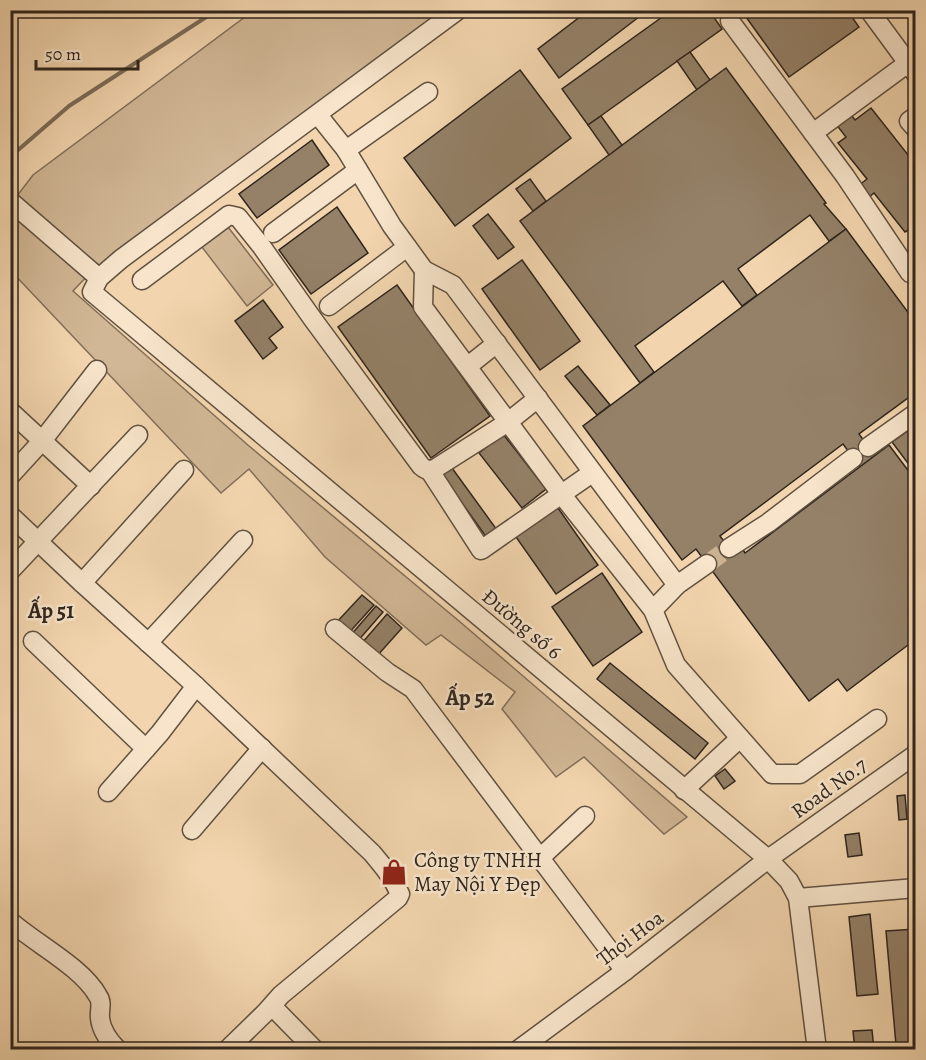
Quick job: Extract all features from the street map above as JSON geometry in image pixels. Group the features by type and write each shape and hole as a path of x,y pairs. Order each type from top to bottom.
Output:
{"street":[{"path":"96,285 121,259 458,10"},
{"path":"813,133 912,69 869,10"},
{"path":"730,21 845,176 914,275"},
{"path":"346,150 428,92"},
{"path":"318,115 346,150 392,226 424,270 453,285 677,585"},
{"path":"915,116 909,121 915,129"},
{"path":"273,233 358,170"},
{"name":"Đường số 6","path":"10,201 96,285 684,790 768,859 789,881 798,898 817,1050"},
{"path":"142,280 229,215 238,216 421,466 430,471 481,549 592,473"},
{"path":"329,306 407,247"},
{"path":"424,270 423,308 562,495 653,610 676,665 772,774 800,774 877,719"},
{"path":"423,308 453,285"},
{"path":"468,366 497,343"},
{"path":"12,471 42,441 97,370"},
{"path":"430,471 508,422 538,398"},
{"path":"10,411 91,486"},
{"path":"729,548 768,523 915,413"},
{"path":"10,571 39,543 138,435"},
{"path":"82,583 184,470"},
{"path":"10,515 196,686 372,853 391,877 400,894 388,907 281,995 227,1050"},
{"path":"148,643 243,540"},
{"path":"653,610 677,585 707,564"},
{"path":"335,629 387,672 413,689 625,971"},
{"path":"33,641 146,749"},
{"path":"108,792 196,686"},
{"path":"684,790 740,738"},
{"path":"192,830 262,748"},
{"name":"Road No.7","path":"768,859 915,754"},
{"path":"540,858 585,816"},
{"name":"Thoi Hoa","path":"518,1050 625,971 768,859"},
{"path":"798,898 915,888"},
{"path":"10,921 82,976 99,997 100,1019 106,1035 118,1050"},
{"path":"272,1006 315,1050"}],"shaded area":[{"path":"253,11 443,11 90,273 73,291 249,446 459,621 687,817 664,834 584,757 556,777 502,709 515,692 441,635 426,645 325,557 249,469 221,493 11,271 10,205 33,175"},
{"path":"228,227 273,285 247,306 202,247"}],"building":[{"path":"589,10 648,10 559,78 538,49"},
{"path":"672,10 709,10 722,29 588,125 562,89"},
{"path":"741,10 847,10 859,27 789,77"},
{"path":"690,52 710,80 697,90 677,61"},
{"path":"726,68 826,203 824,204 846,229 829,241 810,215 738,269 757,295 742,306 723,281 635,346 654,372 640,383 520,221"},
{"path":"520,70 571,138 455,226 404,158"},
{"path":"871,108 916,165 916,236 910,229 905,232 874,193 868,198 858,186 867,179 838,143 846,137 835,123 849,112 855,120"},
{"path":"601,116 622,145 609,155 588,125"},
{"path":"312,140 329,165 257,218 239,194"},
{"path":"530,179 546,201 533,211 516,189"},
{"path":"337,207 368,253 311,294 279,250"},
{"path":"488,214 514,247 498,259 473,226"},
{"path":"846,229 916,323 916,392 859,434 875,456 860,467 843,444 720,536 732,552 710,568 696,549 682,560 583,426"},
{"path":"522,260 580,341 540,370 482,289"},
{"path":"397,285 490,416 431,458 338,327"},
{"path":"263,300 283,327 269,338 277,348 263,359 235,321"},
{"path":"578,366 610,405 597,415 565,376"},
{"path":"916,425 916,474 892,442"},
{"path":"503,434 546,489 522,508 479,453"},
{"path":"889,445 916,481 916,639 847,691 838,679 809,701 710,568 740,545 745,553"},
{"path":"452,468 497,530 487,538 442,475"},
{"path":"558,508 598,565 556,594 516,537"},
{"path":"602,573 642,632 593,666 552,607"},
{"path":"362,595 374,605 347,635 335,624"},
{"path":"376,606 383,612 357,642 350,636"},
{"path":"387,614 402,628 377,656 362,643"},
{"path":"610,663 708,743 695,759 597,679"},
{"path":"725,769 735,781 724,789 715,776"},
{"path":"905,795 907,819 899,820 897,796"},
{"path":"859,833 862,855 848,857 845,835"},
{"path":"870,914 878,994 857,996 849,917"},
{"path":"916,929 916,1043 896,1045 886,931"},
{"path":"872,1030 874,1050 855,1050 853,1031"}],"waterway":[{"path":"10,157 69,106 217,10"}],"tunnel":[{"path":"707,564 729,548"}],"place":[{"name":"Công ty TNHH May Nội Y Đẹp","path":"394,872"}],"district":[{"name":"Ấp 51","path":"51,611"},
{"name":"Ấp 52","path":"470,698"}]}
